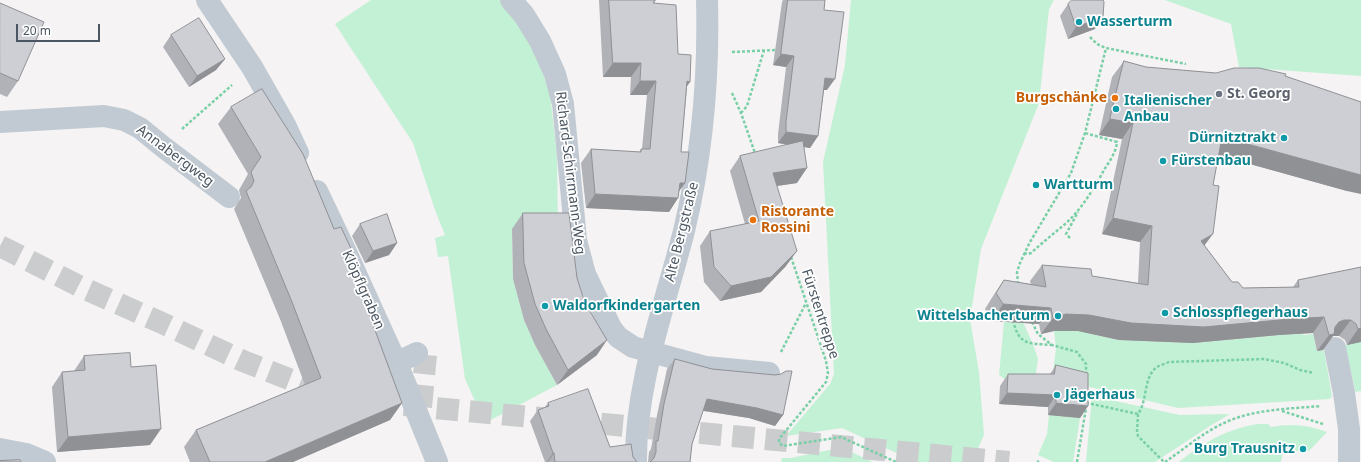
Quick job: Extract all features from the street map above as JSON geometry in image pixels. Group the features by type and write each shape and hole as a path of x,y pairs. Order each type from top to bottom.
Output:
{"street":[{"name":"Klöpflgraben","path":"206,0 252,67 285,125 346,252 396,363 437,462"},
{"name":"Richard-Schirrmann-Weg","path":"511,0 524,15 540,41 555,74 565,117 576,240 585,274 611,328 618,337 634,348 706,367 769,373"},
{"name":"Alte Bergstraße","path":"636,462 635,445 639,407 651,352 684,230 698,165 708,49 707,0"},
{"name":"Annabergweg","path":"0,122 104,116 124,120 140,128 229,197"},
{"path":"1335,348 1344,393 1349,429 1349,462"},
{"path":"396,363 417,353"},
{"path":"0,449 26,454 45,462"}],"path":[{"path":"1090,38 1097,44 1106,48 1186,64"},
{"path":"1018,287 1017,272 1024,254 1071,173 1084,133 1106,48"},
{"path":"741,113 747,106 764,50"},
{"path":"725,52 775,50"},
{"path":"162,146 252,67"},
{"path":"738,106 758,163"},
{"path":"1070,238 1066,234 1081,207 1096,186 1117,144 1117,142 1114,141 1084,133"},
{"path":"1024,254 1031,253 1081,207"},
{"name":"Fürstentreppe","path":"788,250 828,374 826,382 779,439 779,443 783,446 841,436 896,462"},
{"path":"769,373 806,303"},
{"path":"1029,315 1038,334 1052,345"},
{"path":"1013,320 1015,331 1020,339 1026,342 1052,345 1077,352 1086,364 1086,379"},
{"path":"1321,374 1300,370 1284,363 1264,359 1169,362 1157,367 1150,376 1144,400 1138,414 1137,432 1138,436 1165,462 1225,423 1256,414 1325,405"},
{"path":"1077,462 1087,397"},
{"path":"1080,402 1138,414"},
{"path":"1280,410 1340,430 1349,429"}],"green space":[{"path":"371,0 500,0 522,27 535,52 550,93 557,157 558,229 512,229 513,279 524,320 535,345 557,385 485,423 465,379 448,256 438,257 435,238 445,235 435,210 413,143 335,24"},
{"path":"851,0 1054,0 1049,9 1039,103 981,249 970,319 979,372 984,435 972,462 916,462 842,428 786,436 830,384 834,374 823,162 845,65"},
{"path":"1165,0 1361,0 1361,76 1239,67 1231,24"},
{"path":"1004,298 1017,308 1038,359 1034,386 1020,390 999,375 1004,322"},
{"path":"1361,323 1361,391 1356,392 1345,345 1350,344"},
{"path":"1054,331 1078,331 1119,340 1194,343 1279,335 1313,334 1317,351 1324,350 1332,396 1330,399 1178,408 1052,378 1056,349"},
{"path":"1092,396 1180,415 1230,414 1155,462 1086,462"},
{"path":"1049,415 1080,418 1073,462 1054,462 1038,455 1047,434"},
{"path":"1257,424 1268,424 1271,427 1299,425 1327,432 1309,451 1283,451 1281,462 1179,462 1198,448 1225,433"},
{"path":"829,450 847,450 873,462 781,462 782,458 791,458"}],"building":[{"path":"609,0 655,0 653,3 676,5 678,54 691,55 690,82 687,81 681,152 689,152 685,183 680,183 678,198 595,194 591,149 641,152 641,149 650,149 656,81 640,81 641,63 613,63"},
{"path":"788,0 825,0 824,10 844,12 835,79 825,78 818,136 786,132 794,56 781,54"},
{"path":"1072,0 1103,0 1103,17 1076,27 1068,4"},
{"path":"0,3 44,22 18,81 0,73"},
{"path":"199,18 225,59 197,76 171,35"},
{"path":"1124,61 1146,67 1216,73 1234,68 1259,68 1286,74 1285,76 1361,102 1361,175 1222,137 1213,185 1219,186 1213,234 1201,241 1232,282 1238,282 1243,288 1299,287 1298,280 1361,267 1361,328 1358,329 1356,324 1351,320 1344,320 1339,322 1335,327 1334,334 1329,335 1324,317 1204,327 1131,323 1089,315 1066,314 1053,318 1051,308 1003,304 996,293 1004,280 1046,287 1042,265 1091,269 1092,276 1148,285 1152,226 1113,218 1133,123 1110,119"},
{"path":"262,89 303,154 334,229 341,227 353,253 346,256 370,314 402,403 265,462 210,462 196,430 321,378 292,302 246,191 251,187 254,181 251,172 261,157 231,107"},
{"path":"803,141 807,168 773,173 797,251 771,277 731,286 714,267 710,231 759,221 740,156"},
{"name":"Waldorfkindergarten","path":"523,213 569,213 577,278 585,303 607,340 568,370 546,329 535,304 524,263"},
{"path":"387,214 397,243 373,251 360,224"},
{"path":"130,353 131,367 156,365 161,429 68,437 62,372 85,370 84,356"},
{"path":"675,359 712,369 775,375 786,371 792,371 783,415 757,408 707,399 692,444 690,462 650,462 654,458 656,452 656,441 658,441 664,404"},
{"path":"1056,365 1088,373 1088,406 1056,403 1056,395 1007,393 1008,374 1054,374"},
{"path":"588,389 610,447 631,444 633,457 637,462 555,462 554,453 538,410 549,406 548,403"},
{"path":"20,460 21,462 0,462 0,461"}],"tunnel":[{"path":"0,246 83,288 243,361 332,396"},
{"path":"421,407 426,355"},
{"path":"371,402 1009,462"}],"place":[{"name":"Wasserturm","path":"1079,22"},
{"name":"St. Georg","path":"1219,94"},
{"name":"Burgschänke","path":"1115,98"},
{"name":"Italienischer Anbau","path":"1116,109"},
{"name":"Dürnitztrakt","path":"1284,138"},
{"name":"Fürstenbau","path":"1163,161"},
{"name":"Wartturm","path":"1036,185"},
{"name":"Ristorante Rossini","path":"753,220"},
{"name":"Waldorfkindergarten","path":"545,306"},
{"name":"Schlosspflegerhaus","path":"1165,313"},
{"name":"Wittelsbacherturm","path":"1058,316"},
{"name":"Jägerhaus","path":"1057,395"},
{"name":"Burg Trausnitz","path":"1303,449"}]}
